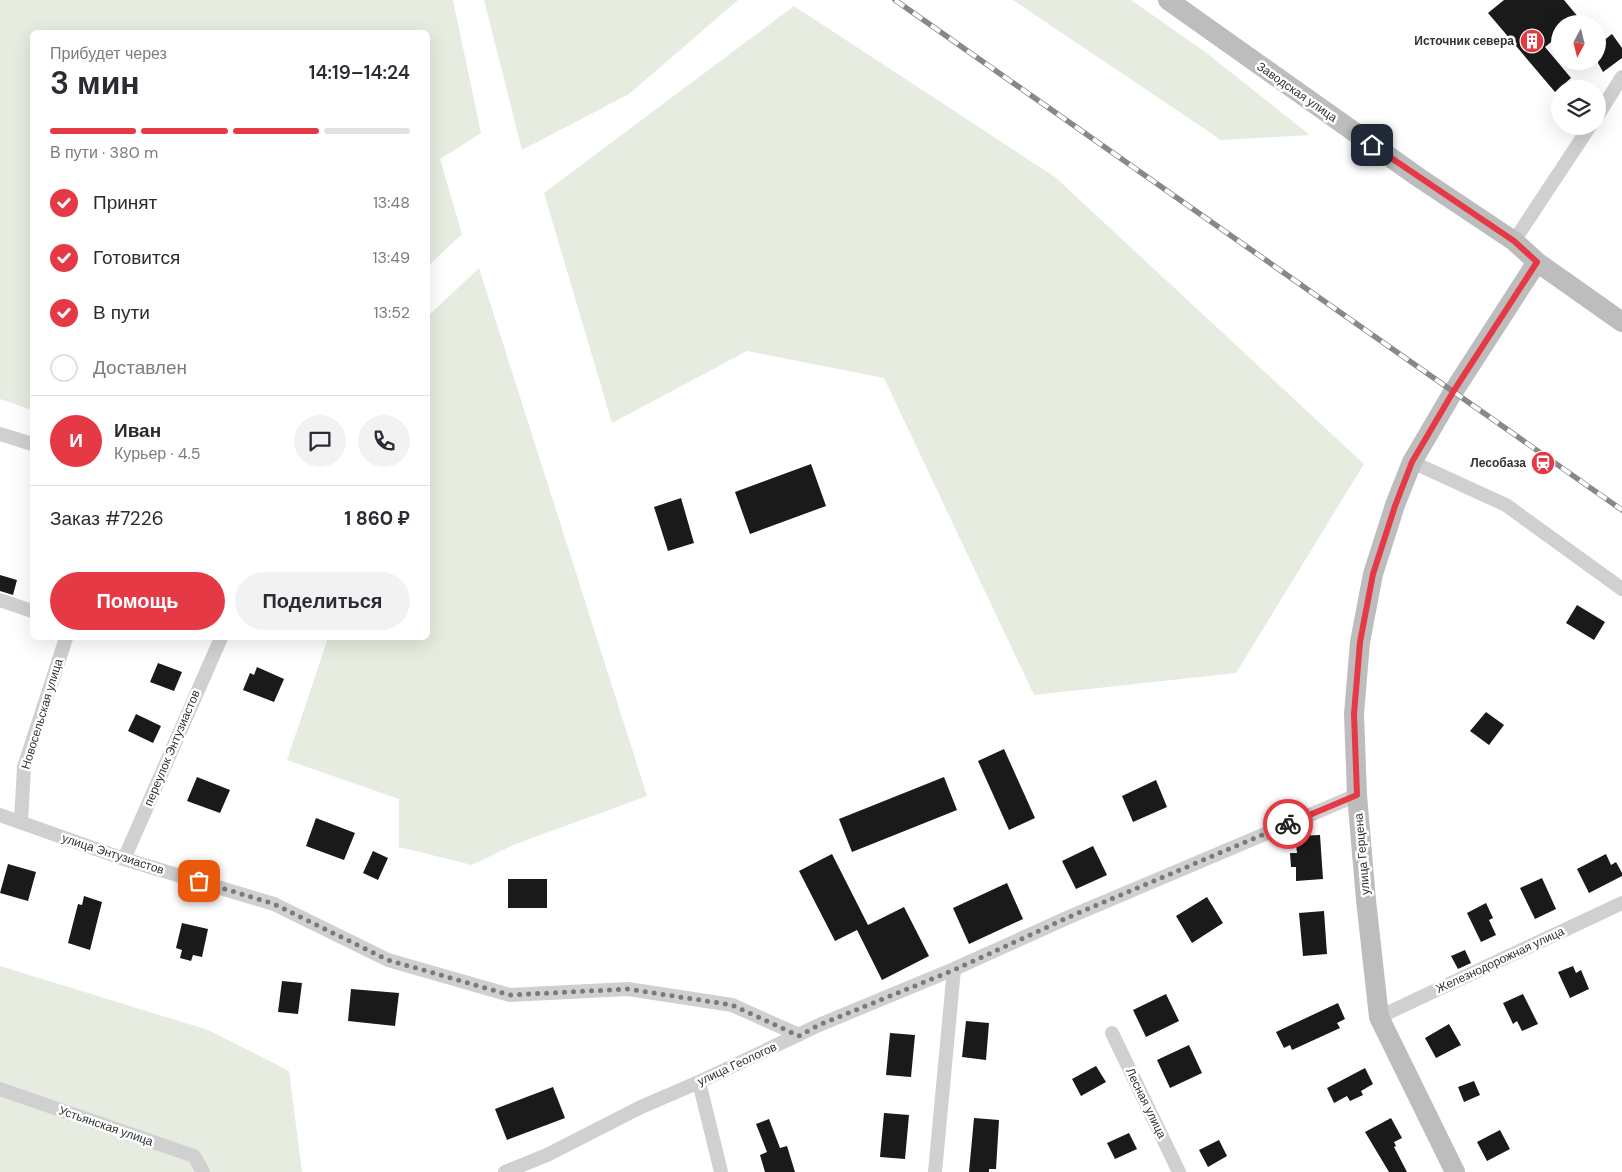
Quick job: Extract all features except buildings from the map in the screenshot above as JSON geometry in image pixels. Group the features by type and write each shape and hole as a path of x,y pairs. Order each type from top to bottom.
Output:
{"street":[{"name":"Заводская улица","path":"1168,0 1418,178 1514,241 1537,262 1622,322"},
{"path":"1606,102 1622,77"},
{"path":"1514,241 1584,135"},
{"name":"улица Герцена","path":"1456,1172 1379,1017 1357,795 1354,714 1360,642 1373,574 1395,506 1412,462 1453,392 1537,262"},
{"path":"0,434 30,443"},
{"path":"1412,462 1506,505 1622,589"},
{"path":"0,600 30,610"},
{"name":"Новосельская улица","path":"21,822 24,767 65,640"},
{"name":"переулок Энтузиастов","path":"124,859 220,640"},
{"name":"улица Геологов","path":"505,1172 547,1155 640,1107 699,1082 819,1025 954,970 1069,917 1357,795"},
{"name":"улица Энтузиастов","path":"0,815 60,838 124,859 274,904 388,960 510,995 628,989 732,1005 799,1036"},
{"name":"Железнодорожная улица","path":"1379,1017 1622,903"},
{"path":"935,1172 954,970"},
{"name":"Лесная улица","path":"1112,1033 1179,1172"},
{"path":"699,1082 721,1172"},
{"name":"Устьянская улица","path":"0,1089 194,1156 203,1172"}],"shaded area":[{"path":"0,0 453,0 481,133 440,159 462,234 430,264 430,30 30,30 30,409 0,399"},
{"path":"484,0 738,0 629,94 522,150"},
{"path":"1013,0 1131,0 1204,51 1310,135 1221,140"},
{"path":"794,6 1055,177 1364,464 1236,673 1034,695 884,378 747,351 612,423 544,193"},
{"path":"479,268 647,796 513,845 472,865 399,847 399,799 287,760 327,640 430,640 430,314"},
{"path":"0,966 208,1030 289,1071 302,1172 0,1172"}],"railway":[{"path":"895,0 1622,510"}],"way so far":[{"path":"199,881 274,904 388,960 510,995 628,989 732,1005 799,1036 819,1025 954,970 1069,917 1288,824"}],"place":[{"name":"Источник севера","path":"1532,41"},
{"name":"Лесобаза","path":"1543,463"}],"route":[{"path":"1288,824 1357,795 1354,714 1360,642 1373,574 1395,506 1412,462 1453,392 1537,262 1514,241 1418,178 1372,145"}]}
